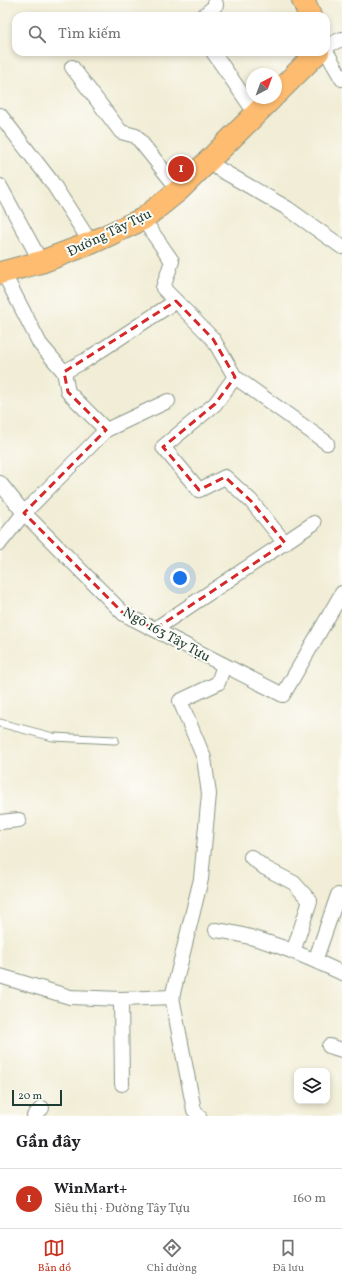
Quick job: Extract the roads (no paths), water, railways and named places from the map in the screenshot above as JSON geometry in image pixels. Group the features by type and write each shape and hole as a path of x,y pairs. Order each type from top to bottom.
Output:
{"main road":[{"path":"303,0 308,12"},
{"path":"282,88 314,56"},
{"name":"Đường Tây Tựu","path":"1,272 41,262 91,244 143,219 179,190 266,104"}],"street":[{"path":"208,12 216,5 215,0"},
{"path":"330,44 342,39"},
{"path":"216,56 256,114"},
{"path":"329,56 342,79"},
{"path":"72,67 121,132 136,136 179,190"},
{"path":"0,115 51,181 91,244"},
{"path":"207,162 286,208 342,247"},
{"path":"0,186 41,262"},
{"path":"143,219 172,261 163,288 213,339 235,377 327,443"},
{"path":"1,272 40,344 64,372 68,392 106,430"},
{"path":"64,372 86,360 176,301"},
{"path":"235,377 215,404 163,447 199,490 225,477 251,501 285,543"},
{"path":"0,543 24,513 106,430 168,401"},
{"name":"Ngõ 163 Tây Tựu","path":"0,483 24,513 124,614 283,695 337,612"},
{"path":"155,629 314,524"},
{"path":"337,612 342,593"},
{"path":"199,1116 194,1110 172,997 201,879 209,794 204,758 180,701 218,682 224,665"},
{"path":"0,822 19,820"},
{"path":"251,857 265,868 294,883 310,901 293,952"},
{"path":"315,961 338,895 342,896"},
{"path":"216,930 237,933 293,952 342,973"},
{"path":"0,976 70,997 121,1000 172,997"},
{"path":"121,1000 122,1084"}],"lane":[{"path":"0,723 53,737 115,740"}],"place":[{"name":"WinMart+","path":"181,169"}]}
